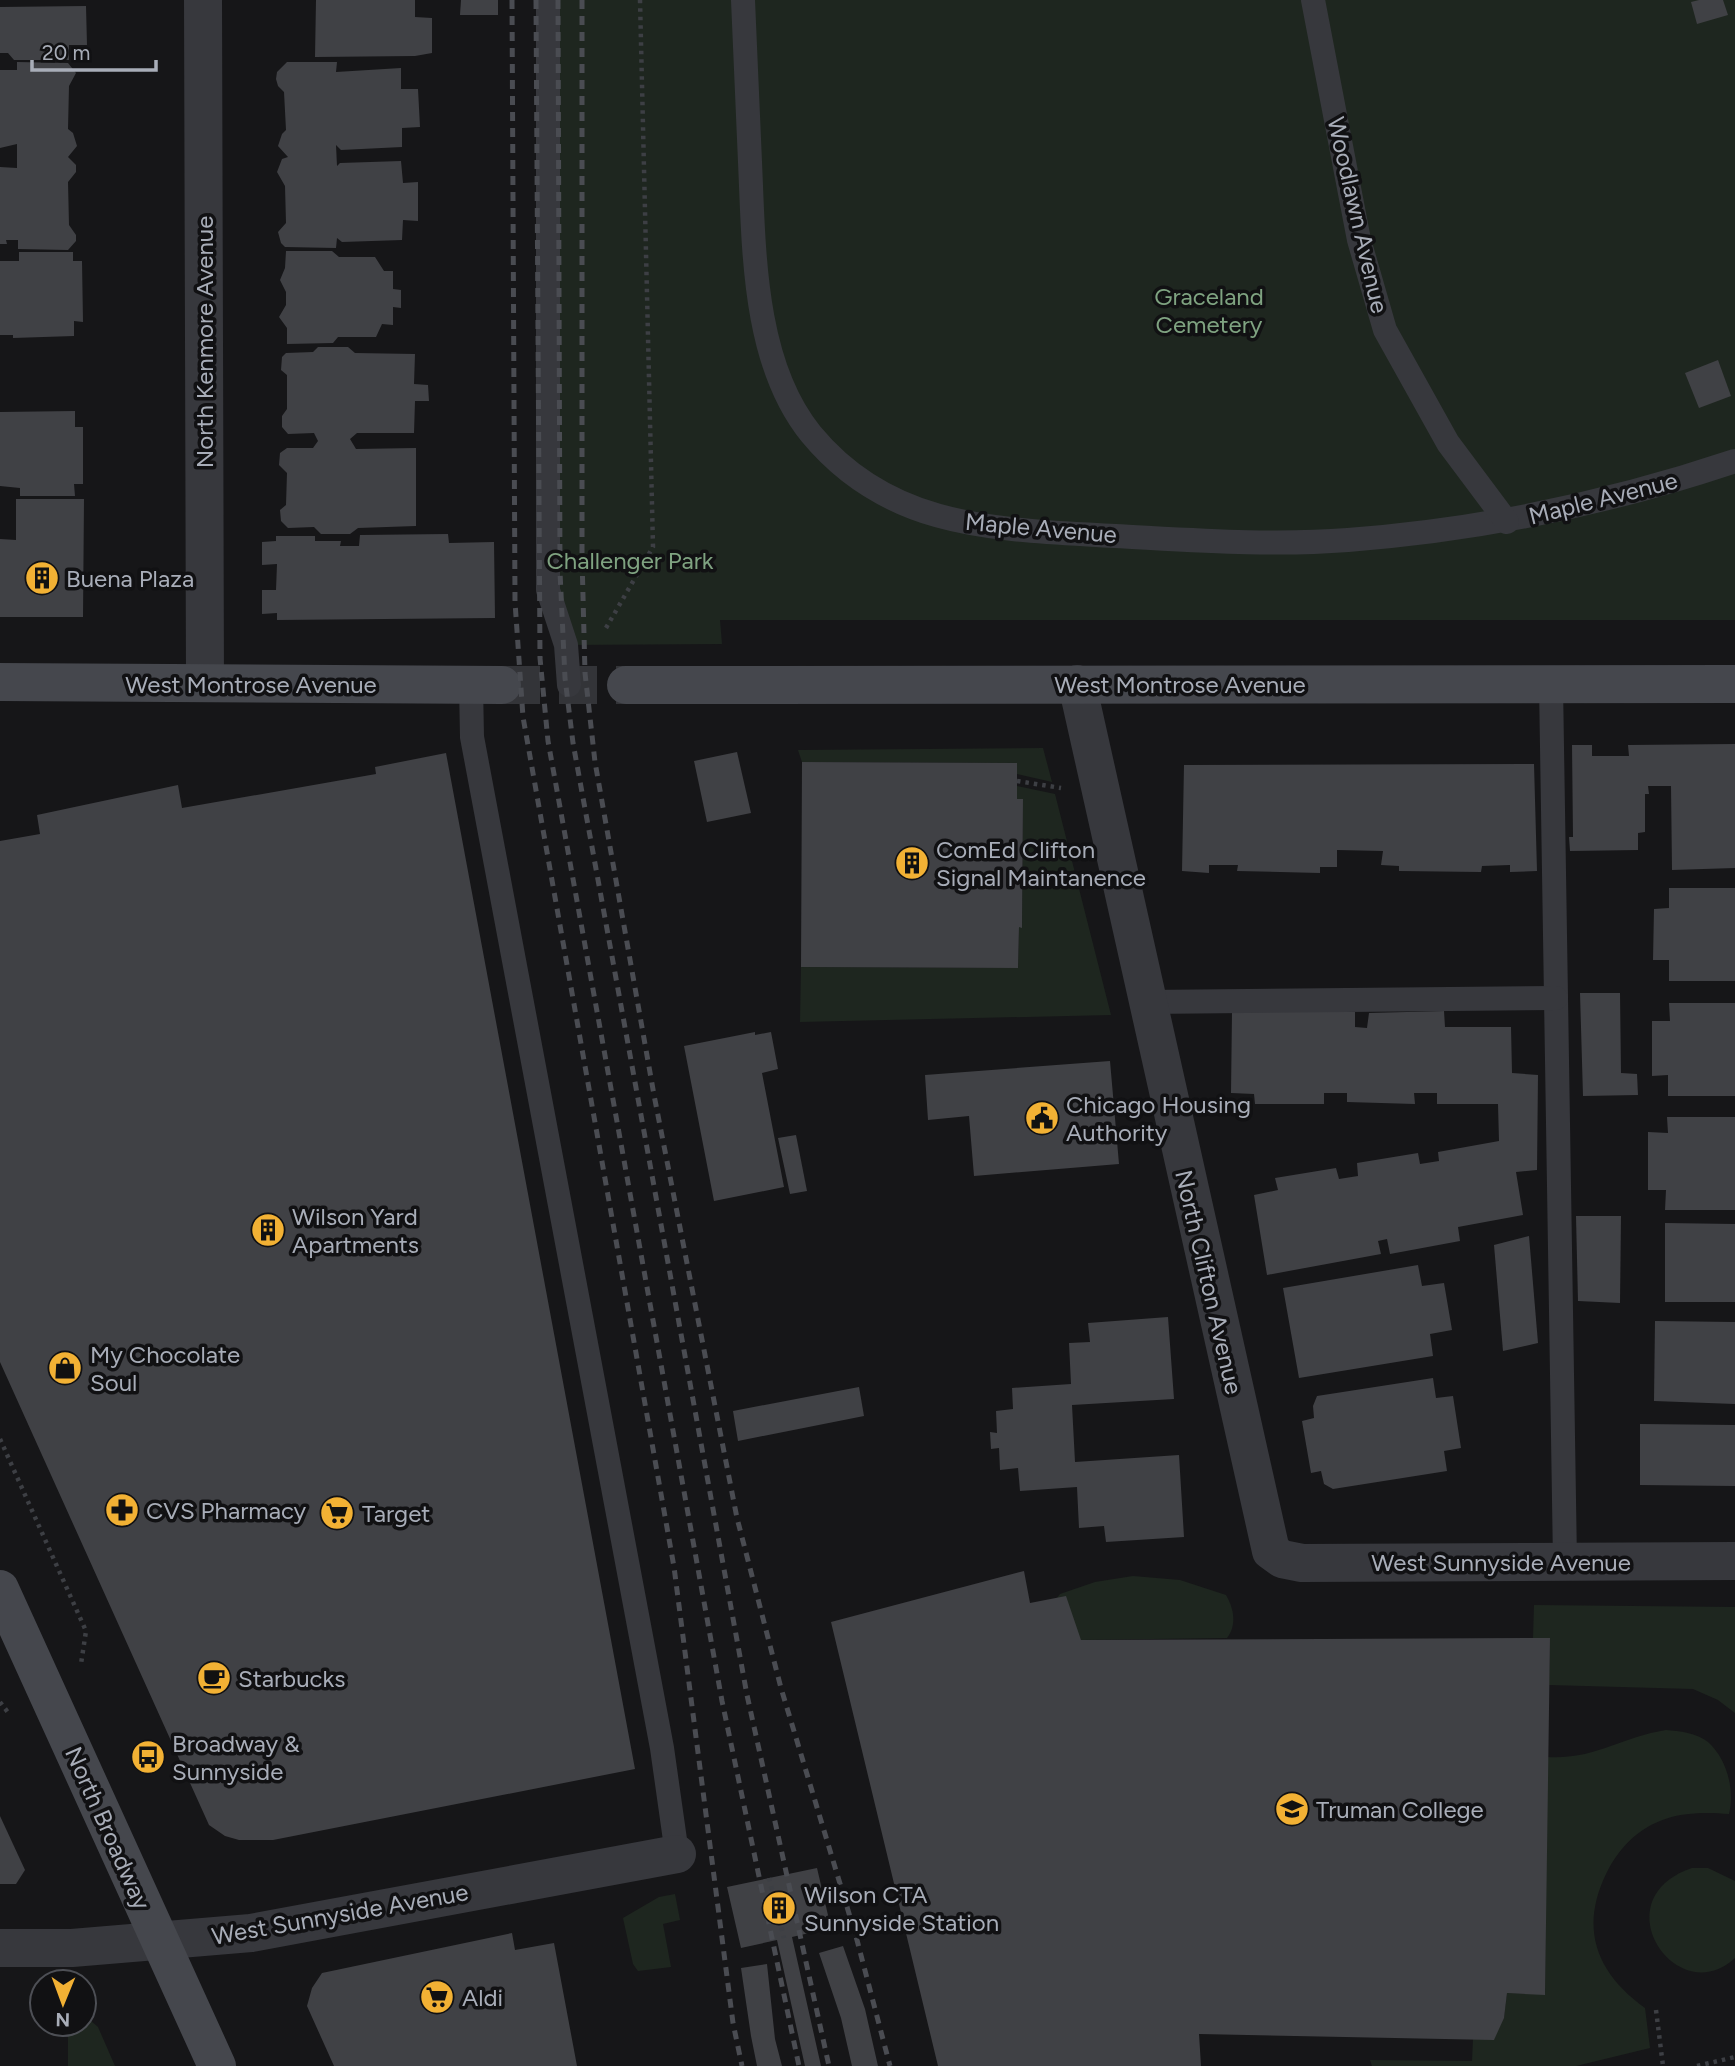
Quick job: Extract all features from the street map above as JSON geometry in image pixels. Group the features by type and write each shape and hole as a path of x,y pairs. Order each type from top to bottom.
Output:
{"main road":[{"name":"West Montrose Avenue","path":"0,682 486,685"},
{"name":"West Montrose Avenue","path":"626,685 1735,684"},
{"name":"North Broadway","path":"0,1589 217,2066"}],"street":[{"name":"North Kenmore Avenue","path":"202,0 205,683"},
{"name":"North Clifton Avenue","path":"1077,684 1146,1002 1271,1551"},
{"name":"West Sunnyside Avenue","path":"1271,1551 1282,1559 1302,1563 1735,1562"},
{"name":"West Sunnyside Avenue","path":"0,1948 72,1948 160,1943 251,1933 677,1854"}],"lane":[{"path":"548,0 548,590 566,645 569,685"},
{"name":"Maple Avenue","path":"743,0 756,273 776,372 810,433 864,484 927,513 986,528 1188,540 1346,541 1507,522 1697,474 1735,461"},
{"name":"Woodlawn Avenue","path":"1313,0 1359,240 1385,330 1448,443 1507,522"},
{"path":"1551,684 1565,1562"},
{"path":"486,685 472,737 662,1748 677,1854"},
{"path":"1146,1002 1556,998"}],"path":[{"path":"606,628 653,547 640,0"},
{"path":"1017,781 1054,789 1069,786"},
{"path":"0,1439 86,1631 79,1671"},
{"path":"769,1878 784,1938"},
{"path":"1656,2010 1663,2066"},
{"path":"1697,2066 1735,2057"}],"green space":[{"name":"Graceland Cemetery","path":"548,0 1735,0 1735,620 720,620 722,644 566,645 559,628"},
{"path":"1043,748 1052,782 1017,774 1016,763 802,762 798,750"},
{"path":"1017,786 1055,794 1111,1015 800,1022 801,967 1018,968 1019,927 1022,927 1023,799 1017,799"},
{"path":"1133,1576 1180,1580 1226,1595 1233,1617 1227,1638 1081,1640 1057,1598 1060,1594 1095,1582"},
{"path":"1534,1605 1735,1607 1735,1713 1718,1700 1693,1689 1549,1685 1550,1639 1533,1638"},
{"path":"1666,1730 1699,1736 1715,1749 1728,1775 1731,1805 1729,1814 1685,1814 1660,1821 1643,1830 1617,1856 1599,1892 1594,1912 1597,1948 1614,1980 1645,2008 1650,2048 1576,2066 1372,2066 1370,2060 1472,2061 1473,2039 1494,2039 1504,2017 1507,1993 1545,1994 1547,1757 1594,1752"},
{"path":"1692,1868 1708,1868 1735,1881 1735,1958 1713,1971 1691,1971 1672,1961 1657,1945 1650,1924 1652,1903 1665,1883"},
{"path":"675,1894 680,1920 663,1924 671,1967 638,1971 633,1964 623,1918 659,1897"},
{"path":"98,2027 115,2066 68,2066 68,2038 98,2038"}],"building":[{"path":"316,0 415,0 415,17 432,18 432,53 415,56 315,57"},
{"path":"461,0 498,0 498,15 460,15"},
{"path":"1723,0 1728,15 1697,24 1691,2"},
{"path":"86,6 87,45 69,45 69,60 14,60 8,53 0,53 0,7"},
{"path":"17,62 68,63 76,73 69,86 68,129 73,133 77,146 68,157 76,165 76,172 68,182 69,225 76,235 76,241 68,250 18,249 18,240 6,240 7,244 0,244 0,167 17,168 17,144 0,148 0,70 17,70"},
{"path":"287,62 337,62 336,72 401,68 401,89 418,89 420,127 402,128 402,147 341,150 336,145 337,166 340,163 401,161 403,183 418,182 418,221 403,220 402,240 342,242 337,238 336,248 285,247 281,243 278,232 286,223 285,186 277,172 282,159 288,157 278,146 286,130 284,92 276,79 277,72"},
{"path":"286,251 332,251 339,257 375,257 384,271 393,271 393,289 401,290 401,308 393,307 393,325 382,324 376,337 338,337 333,343 287,344 287,328 279,317 286,305 286,292 280,280 285,268"},
{"path":"19,252 73,252 73,261 82,261 83,322 74,321 74,336 13,338 13,335 0,335 0,261 19,261"},
{"path":"318,347 348,347 355,353 415,354 414,384 428,385 429,401 415,401 414,433 357,433 350,439 356,449 416,448 416,526 358,528 350,534 321,534 314,527 288,528 281,521 280,510 286,505 287,473 279,465 280,453 287,448 313,448 318,441 314,433 288,434 282,427 282,416 287,409 287,375 281,370 282,357 286,353 313,352"},
{"path":"1718,360 1731,396 1699,408 1685,373"},
{"path":"75,411 75,427 83,427 83,484 74,484 75,496 20,496 20,488 0,486 0,412"},
{"name":"Buena Plaza","path":"16,499 84,499 83,617 0,617 0,539 16,540"},
{"path":"448,534 449,543 494,542 495,618 277,620 277,613 262,614 262,590 276,590 277,564 262,565 262,542 276,541 276,536 315,536 315,541 341,541 340,546 359,546 360,535"},
{"path":"1735,744 1735,868 1672,870 1671,786 1648,786 1649,794 1645,794 1645,832 1638,833 1638,850 1570,851 1569,837 1573,837 1572,745 1592,745 1592,756 1629,756 1628,745"},
{"path":"737,752 751,813 707,822 694,761"},
{"name":"Wilson Yard Apartments","path":"446,753 635,1769 273,1840 239,1840 225,1836 209,1825 0,1362 0,841 40,834 37,815 178,785 182,808 376,774 375,767"},
{"name":"ComEd Clifton Signal Maintanence","path":"802,762 1017,763 1017,799 1023,799 1022,928 1019,927 1018,968 801,967"},
{"path":"1534,764 1537,871 1510,872 1510,865 1482,866 1481,872 1399,871 1399,866 1381,865 1383,851 1337,850 1337,867 1320,867 1320,873 1237,871 1238,865 1209,865 1209,873 1182,871 1184,765"},
{"path":"1669,888 1735,888 1735,981 1669,981 1669,960 1653,960 1654,909 1669,908"},
{"path":"1580,993 1620,993 1621,1073 1637,1074 1638,1095 1583,1096"},
{"path":"1669,1003 1735,1003 1735,1096 1668,1096 1668,1075 1652,1076 1652,1021 1670,1021"},
{"path":"1444,1011 1445,1027 1511,1027 1512,1073 1538,1075 1537,1170 1516,1172 1523,1215 1458,1227 1460,1241 1390,1254 1387,1239 1378,1241 1381,1254 1267,1275 1254,1195 1278,1190 1275,1178 1336,1168 1339,1179 1358,1176 1357,1163 1418,1153 1420,1164 1439,1161 1438,1152 1499,1141 1498,1104 1437,1104 1437,1093 1414,1093 1415,1104 1347,1102 1347,1093 1324,1093 1324,1104 1255,1104 1254,1094 1231,1093 1232,1012 1355,1012 1355,1027 1367,1028 1369,1013"},
{"path":"755,1032 755,1035 771,1032 778,1069 762,1073 784,1187 714,1201 684,1046"},
{"name":"Chicago Housing Authority","path":"1110,1061 1119,1164 974,1176 969,1116 928,1120 925,1075"},
{"path":"1667,1117 1735,1117 1735,1210 1665,1210 1666,1190 1648,1190 1648,1132 1668,1133"},
{"path":"796,1135 807,1191 790,1194 778,1138"},
{"path":"1576,1216 1621,1216 1620,1303 1578,1301"},
{"path":"1665,1223 1735,1224 1735,1302 1665,1302"},
{"path":"1529,1236 1538,1343 1503,1351 1494,1245"},
{"path":"1418,1265 1422,1286 1444,1283 1452,1330 1430,1334 1433,1356 1299,1378 1283,1288"},
{"path":"1168,1317 1174,1399 1072,1405 1075,1462 1179,1455 1184,1537 1106,1542 1104,1526 1079,1528 1077,1487 1020,1491 1018,1468 1000,1470 999,1448 991,1449 990,1432 997,1433 996,1411 1013,1409 1012,1388 1071,1384 1069,1343 1090,1342 1088,1323"},
{"path":"1655,1321 1735,1322 1735,1404 1654,1401"},
{"path":"1433,1378 1436,1398 1453,1396 1461,1448 1444,1451 1447,1471 1333,1489 1324,1484 1321,1471 1311,1473 1302,1421 1314,1418 1313,1406 1317,1396"},
{"path":"859,1387 864,1416 738,1441 733,1411"},
{"path":"1640,1424 1735,1425 1735,1486 1640,1485"},
{"name":"Truman College","path":"1024,1571 1030,1603 1066,1596 1081,1640 1550,1638 1545,1995 1507,1993 1504,2018 1494,2040 1199,2034 1201,2066 938,2066 831,1622"},
{"path":"0,1816 25,1870 16,1884 0,1884"},
{"name":"Wilson CTA Sunnyside Station","path":"817,1868 831,1928 792,1937 821,2066 805,2066 777,1940 741,1948 727,1887"},
{"name":"Aldi","path":"512,1933 515,1950 554,1943 577,2066 334,2066 307,2006 312,1988 322,1973"},
{"path":"843,1946 865,2009 878,2066 852,2066 841,2018 819,1953"},
{"path":"767,1964 775,2039 782,2066 757,2066 741,1968"}],"tunnel":[{"path":"502,685 626,685"}],"railway":[{"path":"512,0 515,602 523,717 674,1567 733,2023 742,2066"},
{"path":"536,0 540,658 548,741 722,1701 799,2066"},
{"path":"558,0 560,572 565,678 573,743 747,1695 829,2066"},
{"path":"582,0 582,558 585,673 595,762 654,1095 737,1518 781,1688 857,1940 890,2066"}],"place":[{"name":"Buena Plaza","path":"42,578"},
{"name":"ComEd Clifton Signal Maintanence","path":"912,863"},
{"name":"Chicago Housing Authority","path":"1042,1118"},
{"name":"Wilson Yard Apartments","path":"268,1230"},
{"name":"My Chocolate Soul","path":"65,1368"},
{"name":"CVS Pharmacy","path":"122,1510"},
{"name":"Target","path":"337,1513"},
{"name":"Starbucks","path":"214,1678"},
{"name":"Broadway & Sunnyside","path":"148,1757"},
{"name":"Truman College","path":"1292,1809"},
{"name":"Wilson CTA Sunnyside Station","path":"779,1908"},
{"name":"Aldi","path":"437,1997"}],"park label":[{"name":"Challenger Park","path":"630,560"}]}
